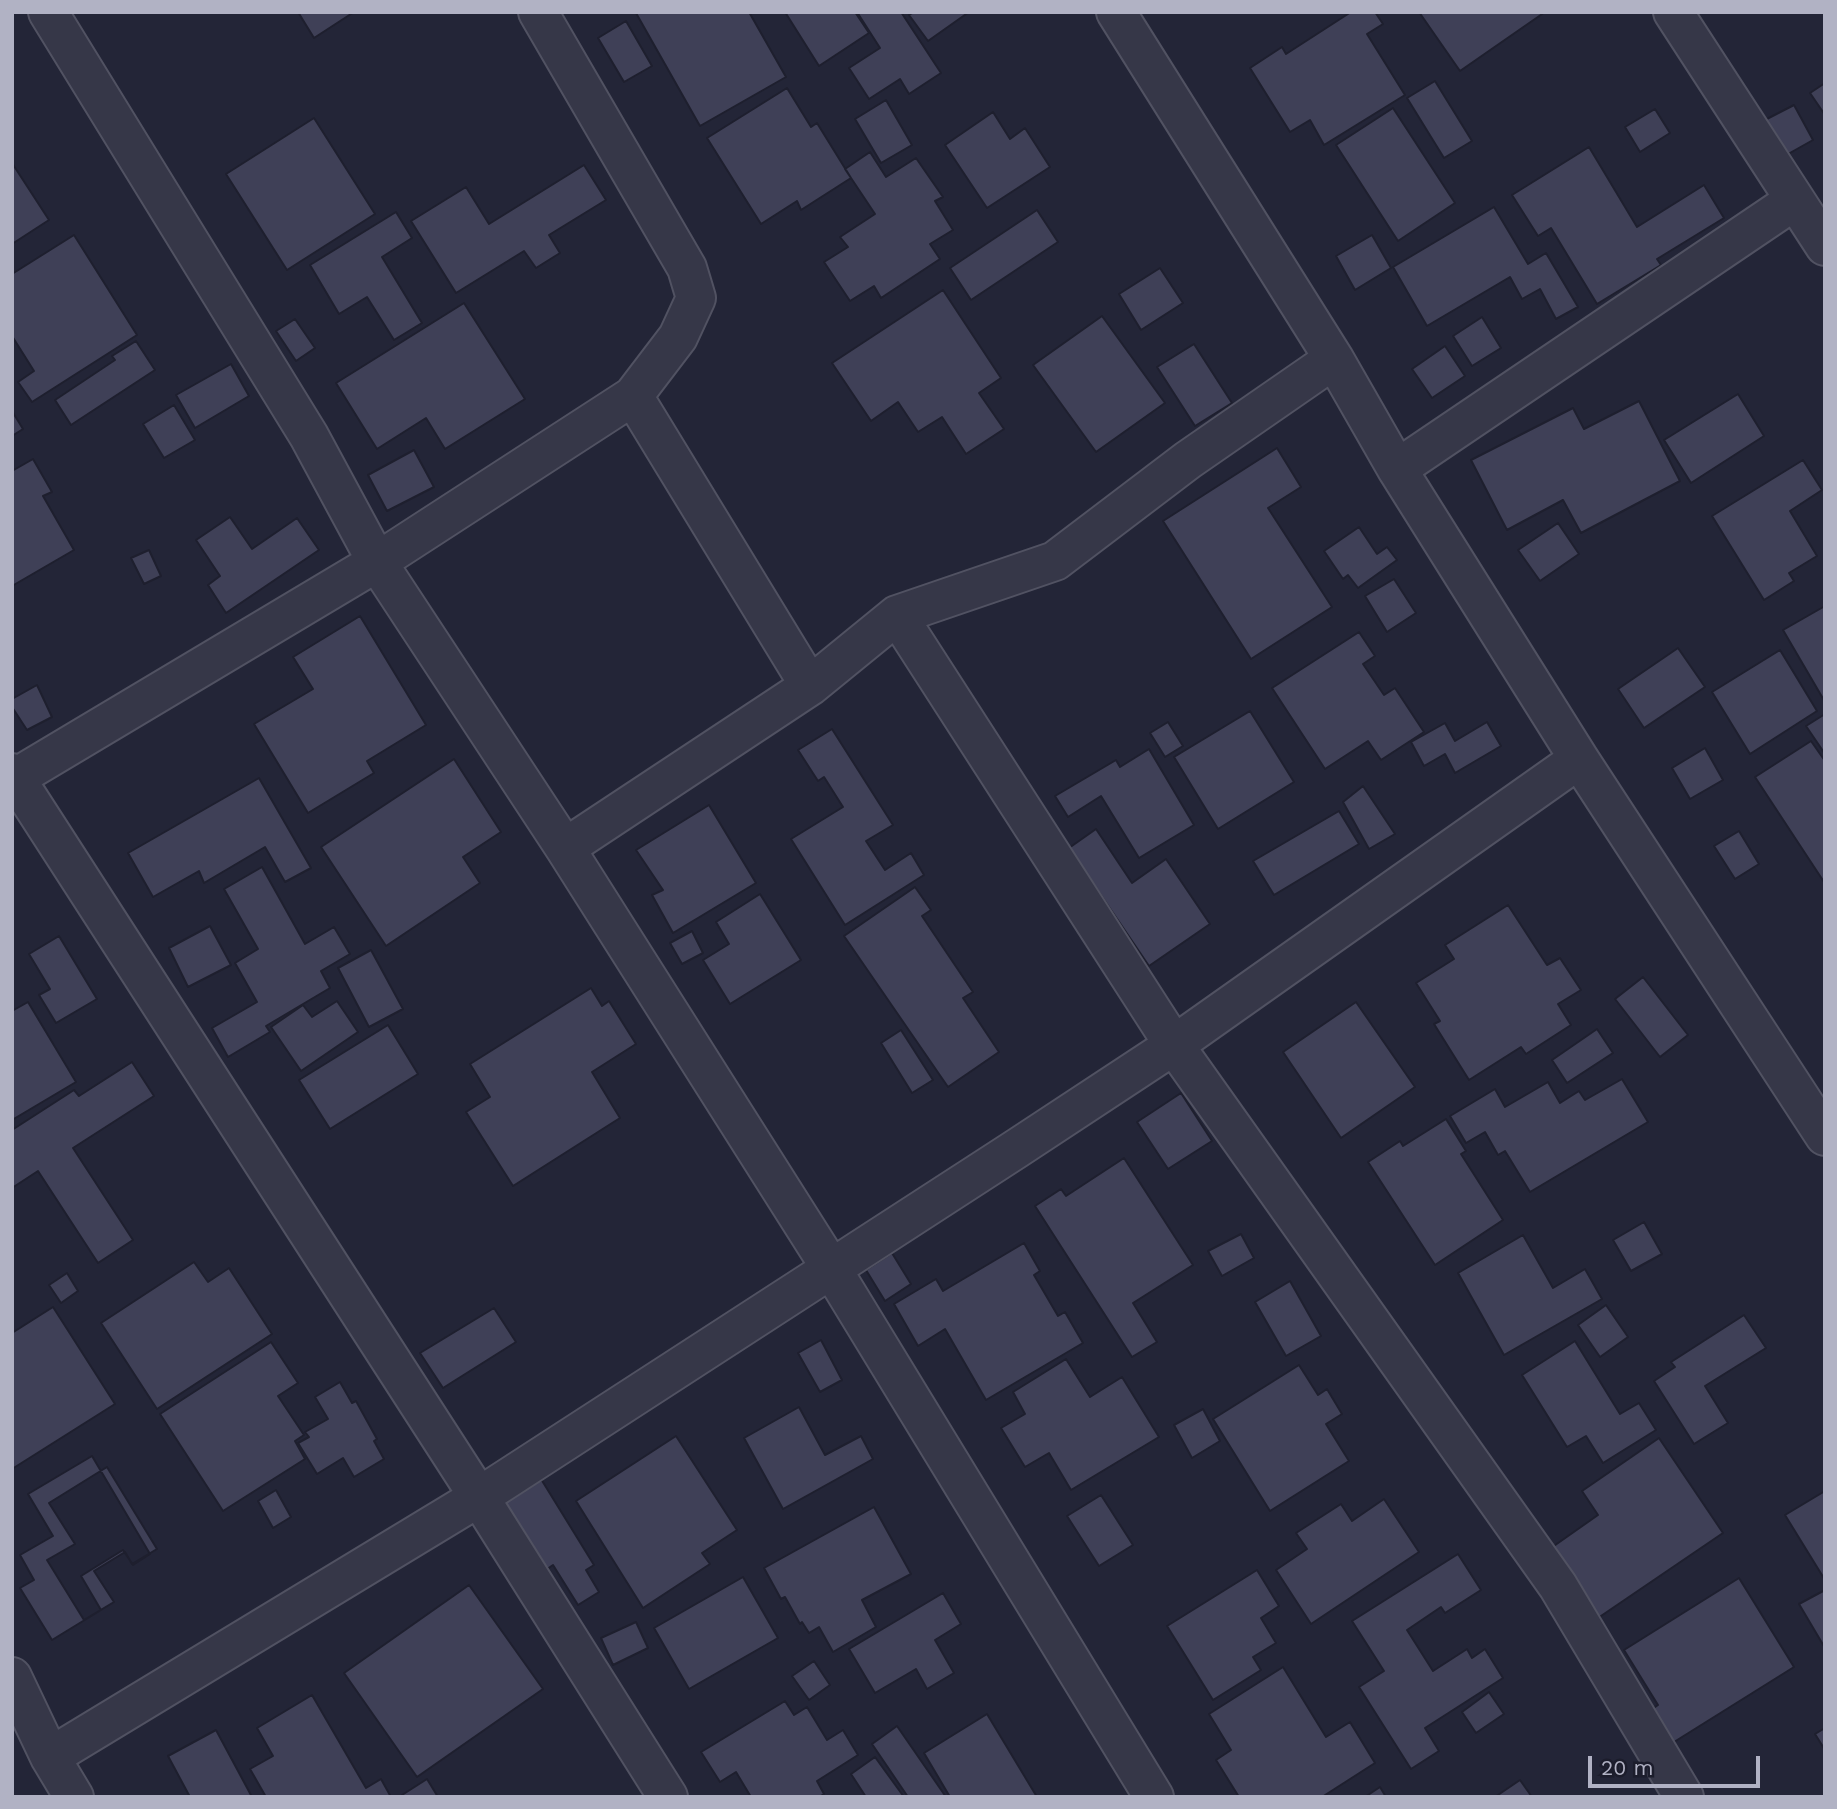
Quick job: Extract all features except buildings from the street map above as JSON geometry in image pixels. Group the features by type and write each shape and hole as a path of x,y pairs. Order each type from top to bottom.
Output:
{"street":[{"path":"48,12 309,436 377,562 565,848 831,1268 1154,1797"},
{"path":"538,12 687,268 696,298 677,337 633,396 377,562 13,777 479,1497 668,1797"},
{"path":"1116,12 1335,359 1396,469 1579,759 1825,1136"},
{"path":"1674,12 1825,246"},
{"path":"1396,469 1796,200"},
{"path":"565,848 810,686 897,615 1055,561 1188,460 1335,359"},
{"path":"633,396 810,686"},
{"path":"897,615 1174,1045 1558,1586 1684,1797"},
{"path":"50,1757 479,1497 1174,1045 1579,759"},
{"path":"12,1677 50,1757 74,1797"}]}
